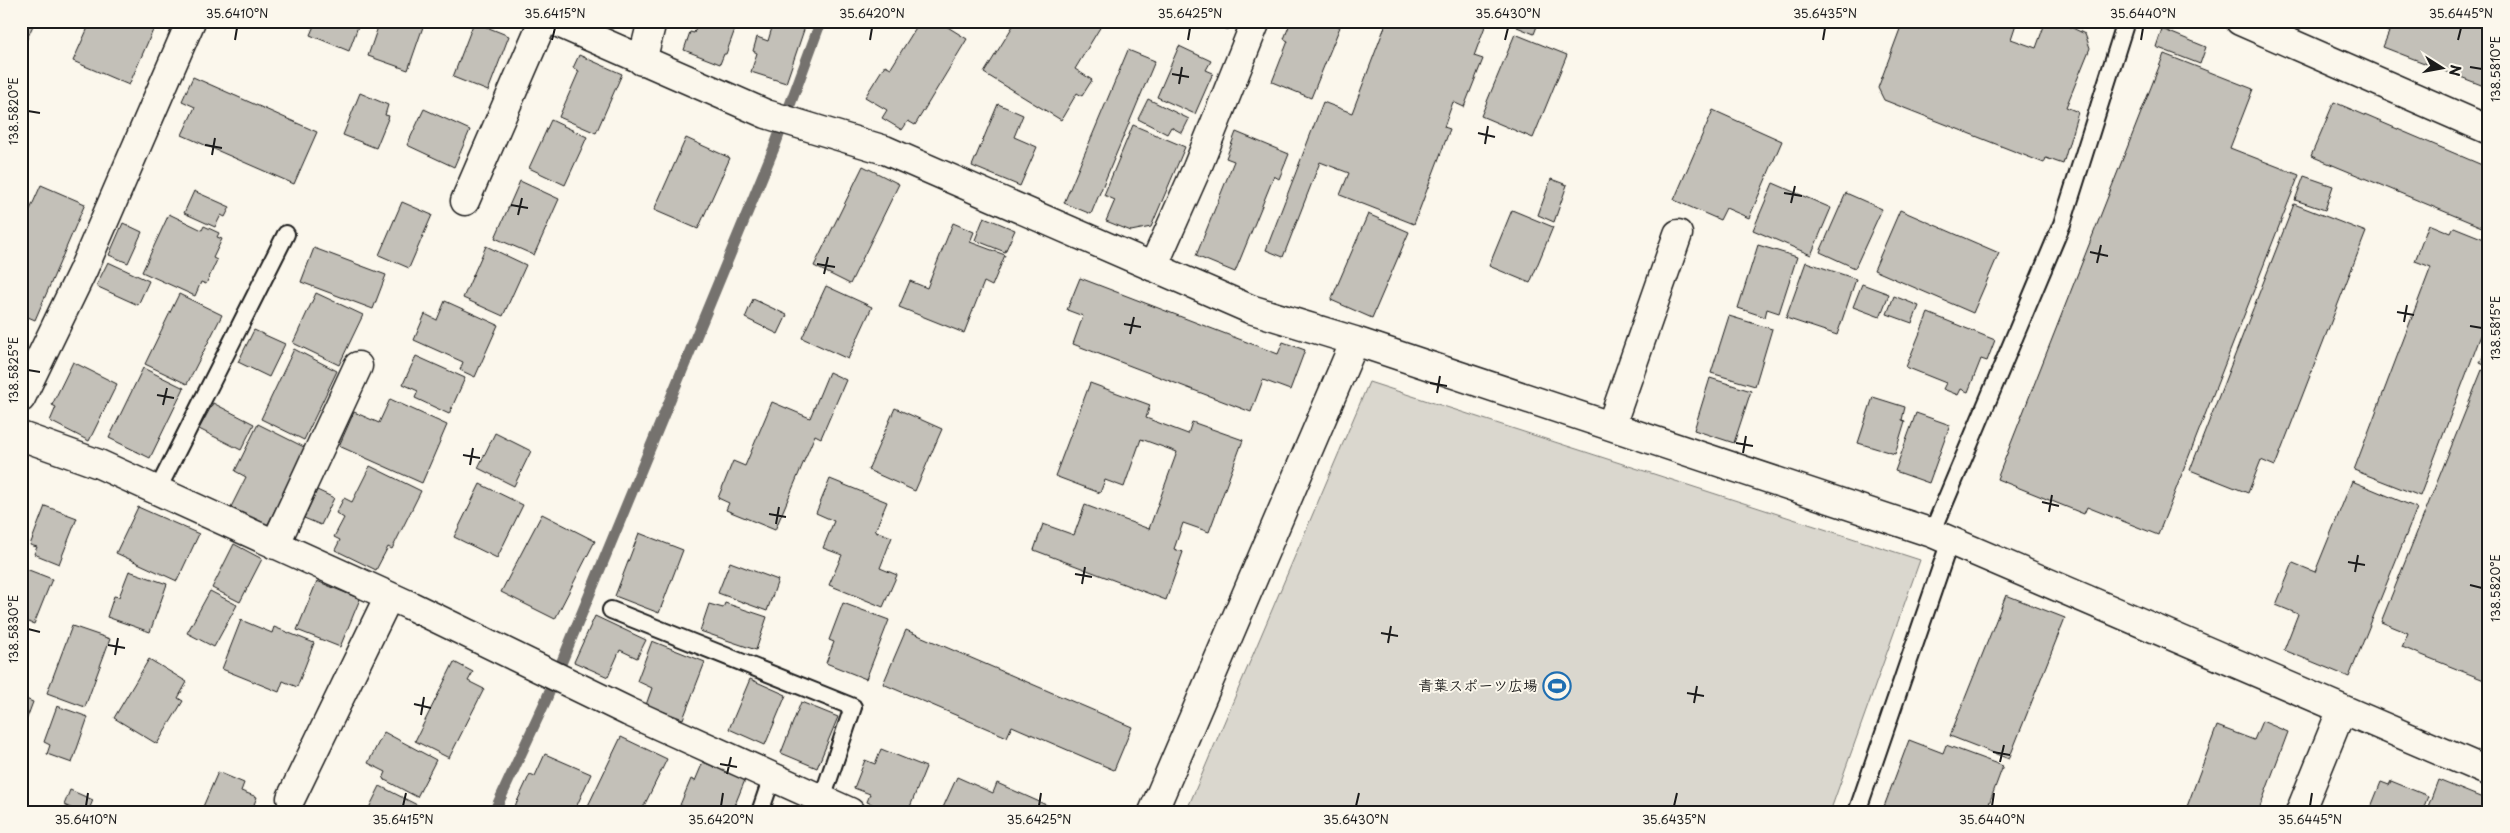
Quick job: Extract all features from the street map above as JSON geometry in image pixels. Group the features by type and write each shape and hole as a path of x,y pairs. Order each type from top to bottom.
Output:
{"street":[{"path":"21,398 83,270 190,21"},
{"path":"465,201 543,21"},
{"path":"554,21 766,114 885,150 1250,309 1355,341 1941,537 2489,772"},
{"path":"642,61 652,21"},
{"path":"1153,267 1197,168 1256,21"},
{"path":"2240,21 2489,130"},
{"path":"1611,426 1678,234"},
{"path":"1153,812 1355,341"},
{"path":"275,545 358,366"},
{"path":"21,436 99,464 157,490 389,596 554,676 850,812"},
{"path":"291,798 389,596"},
{"path":"2300,812 2342,709"}],"lane":[{"path":"1857,812 1941,537 2062,224 2126,21"},
{"path":"157,490 286,234"},
{"path":"611,610 853,707 822,799"},
{"path":"760,812 772,776"}],"shaded area":[{"name":"青葉スポーツ広場","path":"1369,382 1920,560 1830,812 1186,812"}],"building":[{"path":"21,21 35,21 21,52"},
{"path":"91,21 157,21 129,85 73,61"},
{"path":"316,21 360,21 349,51 310,35"},
{"path":"380,21 425,21 408,70 368,56"},
{"path":"698,21 738,21 726,54 724,54 720,64 684,50 690,32 694,33"},
{"path":"774,21 807,21 786,83 751,72 757,53 753,51 757,37 768,41"},
{"path":"920,21 938,21 967,39 915,125 908,121 902,130 882,118 887,110 865,97 885,65 891,68"},
{"path":"1016,21 1104,21 1075,69 1092,80 1082,96 1077,93 1061,120 984,73"},
{"path":"1209,21 1232,21 1228,30"},
{"path":"1291,21 1327,21 1340,27 1311,98 1272,82 1288,41 1284,39"},
{"path":"1387,21 1487,21 1474,56 1483,59 1464,107 1453,102 1444,127 1450,129 1414,224 1340,195 1349,173 1320,162 1283,257 1266,250 1323,102 1352,113"},
{"path":"1519,21 1539,21 1534,34 1517,27"},
{"path":"1903,21 1974,21 1988,27 1990,21 2017,21 2011,39 2036,48 2044,26 2058,21 2085,34 2090,48 2066,107 2078,112 2063,164 2046,158 2044,163 1884,100 1878,88"},
{"path":"2362,21 2489,21 2489,88 2383,47 2389,32"},
{"path":"474,22 509,36 488,91 453,77"},
{"path":"2162,29 2206,47 2200,64 2156,47"},
{"path":"1515,34 1567,55 1533,138 1481,116"},
{"path":"1179,46 1211,61 1206,70 1213,73 1195,114 1157,97"},
{"path":"1128,50 1155,61 1091,214 1064,203"},
{"path":"2164,54 2253,89 2230,148 2299,175 2158,535 2087,507 2084,514 1997,479"},
{"path":"579,55 622,74 596,133 559,117 579,71 573,68"},
{"path":"193,77 317,132 294,184 182,135 195,107 182,101"},
{"path":"360,93 388,105 385,115 389,116 376,148 343,135"},
{"path":"1148,99 1189,119 1182,133 1171,127 1167,134 1138,119"},
{"path":"2334,102 2489,168 2489,230 2311,156"},
{"path":"998,104 1023,115 1014,137 1037,147 1020,186 972,166"},
{"path":"424,109 470,130 454,167 407,145"},
{"path":"1713,110 1782,141 1749,218 1726,208 1720,220 1674,200"},
{"path":"551,120 587,137 565,185 529,168"},
{"path":"1133,125 1185,147 1151,227 1131,231 1106,221 1115,200 1104,195"},
{"path":"1236,132 1289,154 1279,179 1274,176 1235,272 1196,256 1234,161 1226,158"},
{"path":"686,138 730,158 698,229 654,210"},
{"path":"863,166 899,184 850,284 814,266"},
{"path":"2304,176 2333,186 2325,210 2295,200"},
{"path":"1551,179 1567,185 1554,222 1538,215"},
{"path":"520,181 559,199 534,255 495,238"},
{"path":"1773,183 1831,208 1811,255 1753,230"},
{"path":"41,185 85,204 35,320 21,314 21,230"},
{"path":"194,191 230,207 225,217 221,215 215,227 184,213"},
{"path":"1846,193 1882,209 1855,268 1820,252"},
{"path":"402,202 432,215 409,268 379,255"},
{"path":"2294,204 2366,232 2275,466 2261,460 2248,493 2190,470"},
{"path":"1512,210 1553,227 1530,283 1489,266"},
{"path":"1900,210 1999,253 1973,313 1874,270"},
{"path":"169,214 202,230 204,226 219,233 217,237 222,239 213,258 217,260 206,284 201,282 195,296 142,272"},
{"path":"1368,214 1409,232 1372,318 1331,300"},
{"path":"984,217 1015,230 1005,252 975,240"},
{"path":"123,223 142,232 128,263 109,255"},
{"path":"953,223 974,232 970,242 1005,255 992,286 984,282 964,333 899,307 910,281 927,288"},
{"path":"2429,224 2451,233 2454,227 2489,241 2489,314 2420,496 2354,470 2431,267 2415,261"},
{"path":"1758,245 1797,257 1779,313 1767,309 1765,317 1738,308"},
{"path":"486,246 526,265 503,316 463,298"},
{"path":"314,248 386,275 373,309 301,282"},
{"path":"108,262 149,281 138,305 96,286"},
{"path":"1806,262 1856,279 1837,335 1786,318"},
{"path":"1080,278 1278,354 1283,342 1305,350 1290,390 1263,380 1251,412 1073,344 1083,316 1067,310"},
{"path":"1862,284 1889,294 1880,317 1853,307"},
{"path":"826,286 872,307 848,359 802,338"},
{"path":"316,293 363,315 339,365 293,343"},
{"path":"179,294 222,315 187,384 145,364"},
{"path":"1894,296 1919,306 1912,323 1887,314"},
{"path":"753,299 787,315 778,334 745,318"},
{"path":"445,301 498,325 475,377 460,370 463,362 414,340 425,314 437,320"},
{"path":"1928,313 1995,340 1987,361 1981,359 1968,392 1961,389 1958,395 1943,389 1946,383 1906,367"},
{"path":"1729,316 1772,329 1755,386 1711,373"},
{"path":"254,330 285,344 269,377 238,362"},
{"path":"2489,341 2489,367 2480,363"},
{"path":"294,349 337,371 304,440 261,419"},
{"path":"416,356 465,378 449,414 415,398 418,391 403,384"},
{"path":"73,362 117,384 89,441 50,421 56,407 52,405"},
{"path":"143,368 184,388 150,458 109,438"},
{"path":"2482,370 2489,373 2489,682 2402,647 2408,633 2381,622"},
{"path":"829,372 846,380 821,438 815,435 775,530 726,510 729,503 718,498 733,461 745,466 772,402 810,418"},
{"path":"1710,378 1751,391 1734,443 1694,430"},
{"path":"1090,383 1150,405 1146,418 1188,434 1192,422 1243,440 1209,532 1183,523 1174,549 1183,552 1166,600 1034,550 1043,524 1074,535 1085,505 1149,529 1177,452 1141,439 1124,487 1105,480 1100,493 1055,476"},
{"path":"1873,397 1905,407 1902,420 1905,421 1895,454 1858,443"},
{"path":"390,399 447,425 422,483 339,446 354,412 379,423"},
{"path":"213,403 254,424 241,450 199,429"},
{"path":"895,408 942,429 915,491 868,470"},
{"path":"1916,413 1950,425 1929,483 1895,471"},
{"path":"258,424 306,448 267,526 231,507 246,477 235,471"},
{"path":"495,433 531,451 514,486 478,468"},
{"path":"370,466 421,491 392,549 388,547 376,570 335,550 340,540 334,537 344,518 336,513 344,498 352,502"},
{"path":"830,479 887,502 875,531 892,537 880,568 897,575 883,607 829,585 842,555 823,548 834,521 816,513"},
{"path":"2352,481 2417,508 2349,677 2284,650 2298,614 2276,605 2293,563 2315,572"},
{"path":"480,484 523,505 497,558 454,537"},
{"path":"317,490 334,498 321,525 304,518"},
{"path":"45,506 77,518 59,564 34,554 37,547 30,545"},
{"path":"138,507 199,534 177,581 116,553"},
{"path":"542,514 595,541 555,619 501,592"},
{"path":"639,533 683,550 659,613 615,596"},
{"path":"234,544 262,559 240,602 212,588"},
{"path":"730,562 778,580 767,611 718,593"},
{"path":"21,567 52,579 34,624 21,619"},
{"path":"129,571 167,584 150,632 107,617 114,596 119,597"},
{"path":"317,581 360,599 340,647 297,630"},
{"path":"210,591 237,605 214,647 187,633"},
{"path":"2006,595 2065,618 2009,759 1950,736"},
{"path":"725,603 767,617 756,650 700,631 709,604 723,608"},
{"path":"843,603 889,620 866,679 826,663 834,642 829,640"},
{"path":"595,616 646,640 637,658 620,650 608,677 574,662"},
{"path":"241,620 272,633 274,627 314,643 297,687 283,681 279,692 222,669"},
{"path":"72,626 110,639 85,707 47,693"},
{"path":"906,630 1132,727 1114,770 1012,726 1007,737 883,684"},
{"path":"21,637 27,639 21,653"},
{"path":"652,641 705,662 683,719 646,705 652,688 637,681"},
{"path":"149,659 187,682 178,698 183,701 157,744 114,718"},
{"path":"454,662 473,672 468,681 484,689 449,758 415,741"},
{"path":"750,679 786,695 765,745 729,729"},
{"path":"21,697 33,702 21,734"},
{"path":"801,702 838,717 817,768 781,753"},
{"path":"57,706 88,717 72,763 47,754 50,745 44,742"},
{"path":"2262,721 2288,732 2258,812 2185,812 2217,726 2254,740"},
{"path":"384,732 436,760 417,797 383,779 386,772 368,763"},
{"path":"621,737 667,759 641,812 585,812"},
{"path":"1909,740 1943,753 1946,745 2003,766 1986,812 1882,812"},
{"path":"881,749 926,767 908,812 891,812 867,802 870,794 854,788 865,760 875,764"},
{"path":"545,754 591,774 574,812 523,812 514,808 530,774 535,776"},
{"path":"703,762 745,780 732,812 695,812 680,805 691,779 695,781"},
{"path":"218,772 244,783 241,791 257,797 251,812 208,812 202,809"},
{"path":"957,777 993,793 997,783 1062,812 941,812"},
{"path":"2438,780 2485,799 2480,812 2426,812"},
{"path":"2391,781 2428,796 2422,812 2369,812 2381,782 2389,785"},
{"path":"380,786 423,808 421,812 367,812"},
{"path":"70,790 93,800 88,812 80,812 64,805"}],"waterway":[{"path":"494,812 546,700 774,148 821,21"}],"place":[{"name":"青葉スポーツ広場","path":"1557,686"}]}
